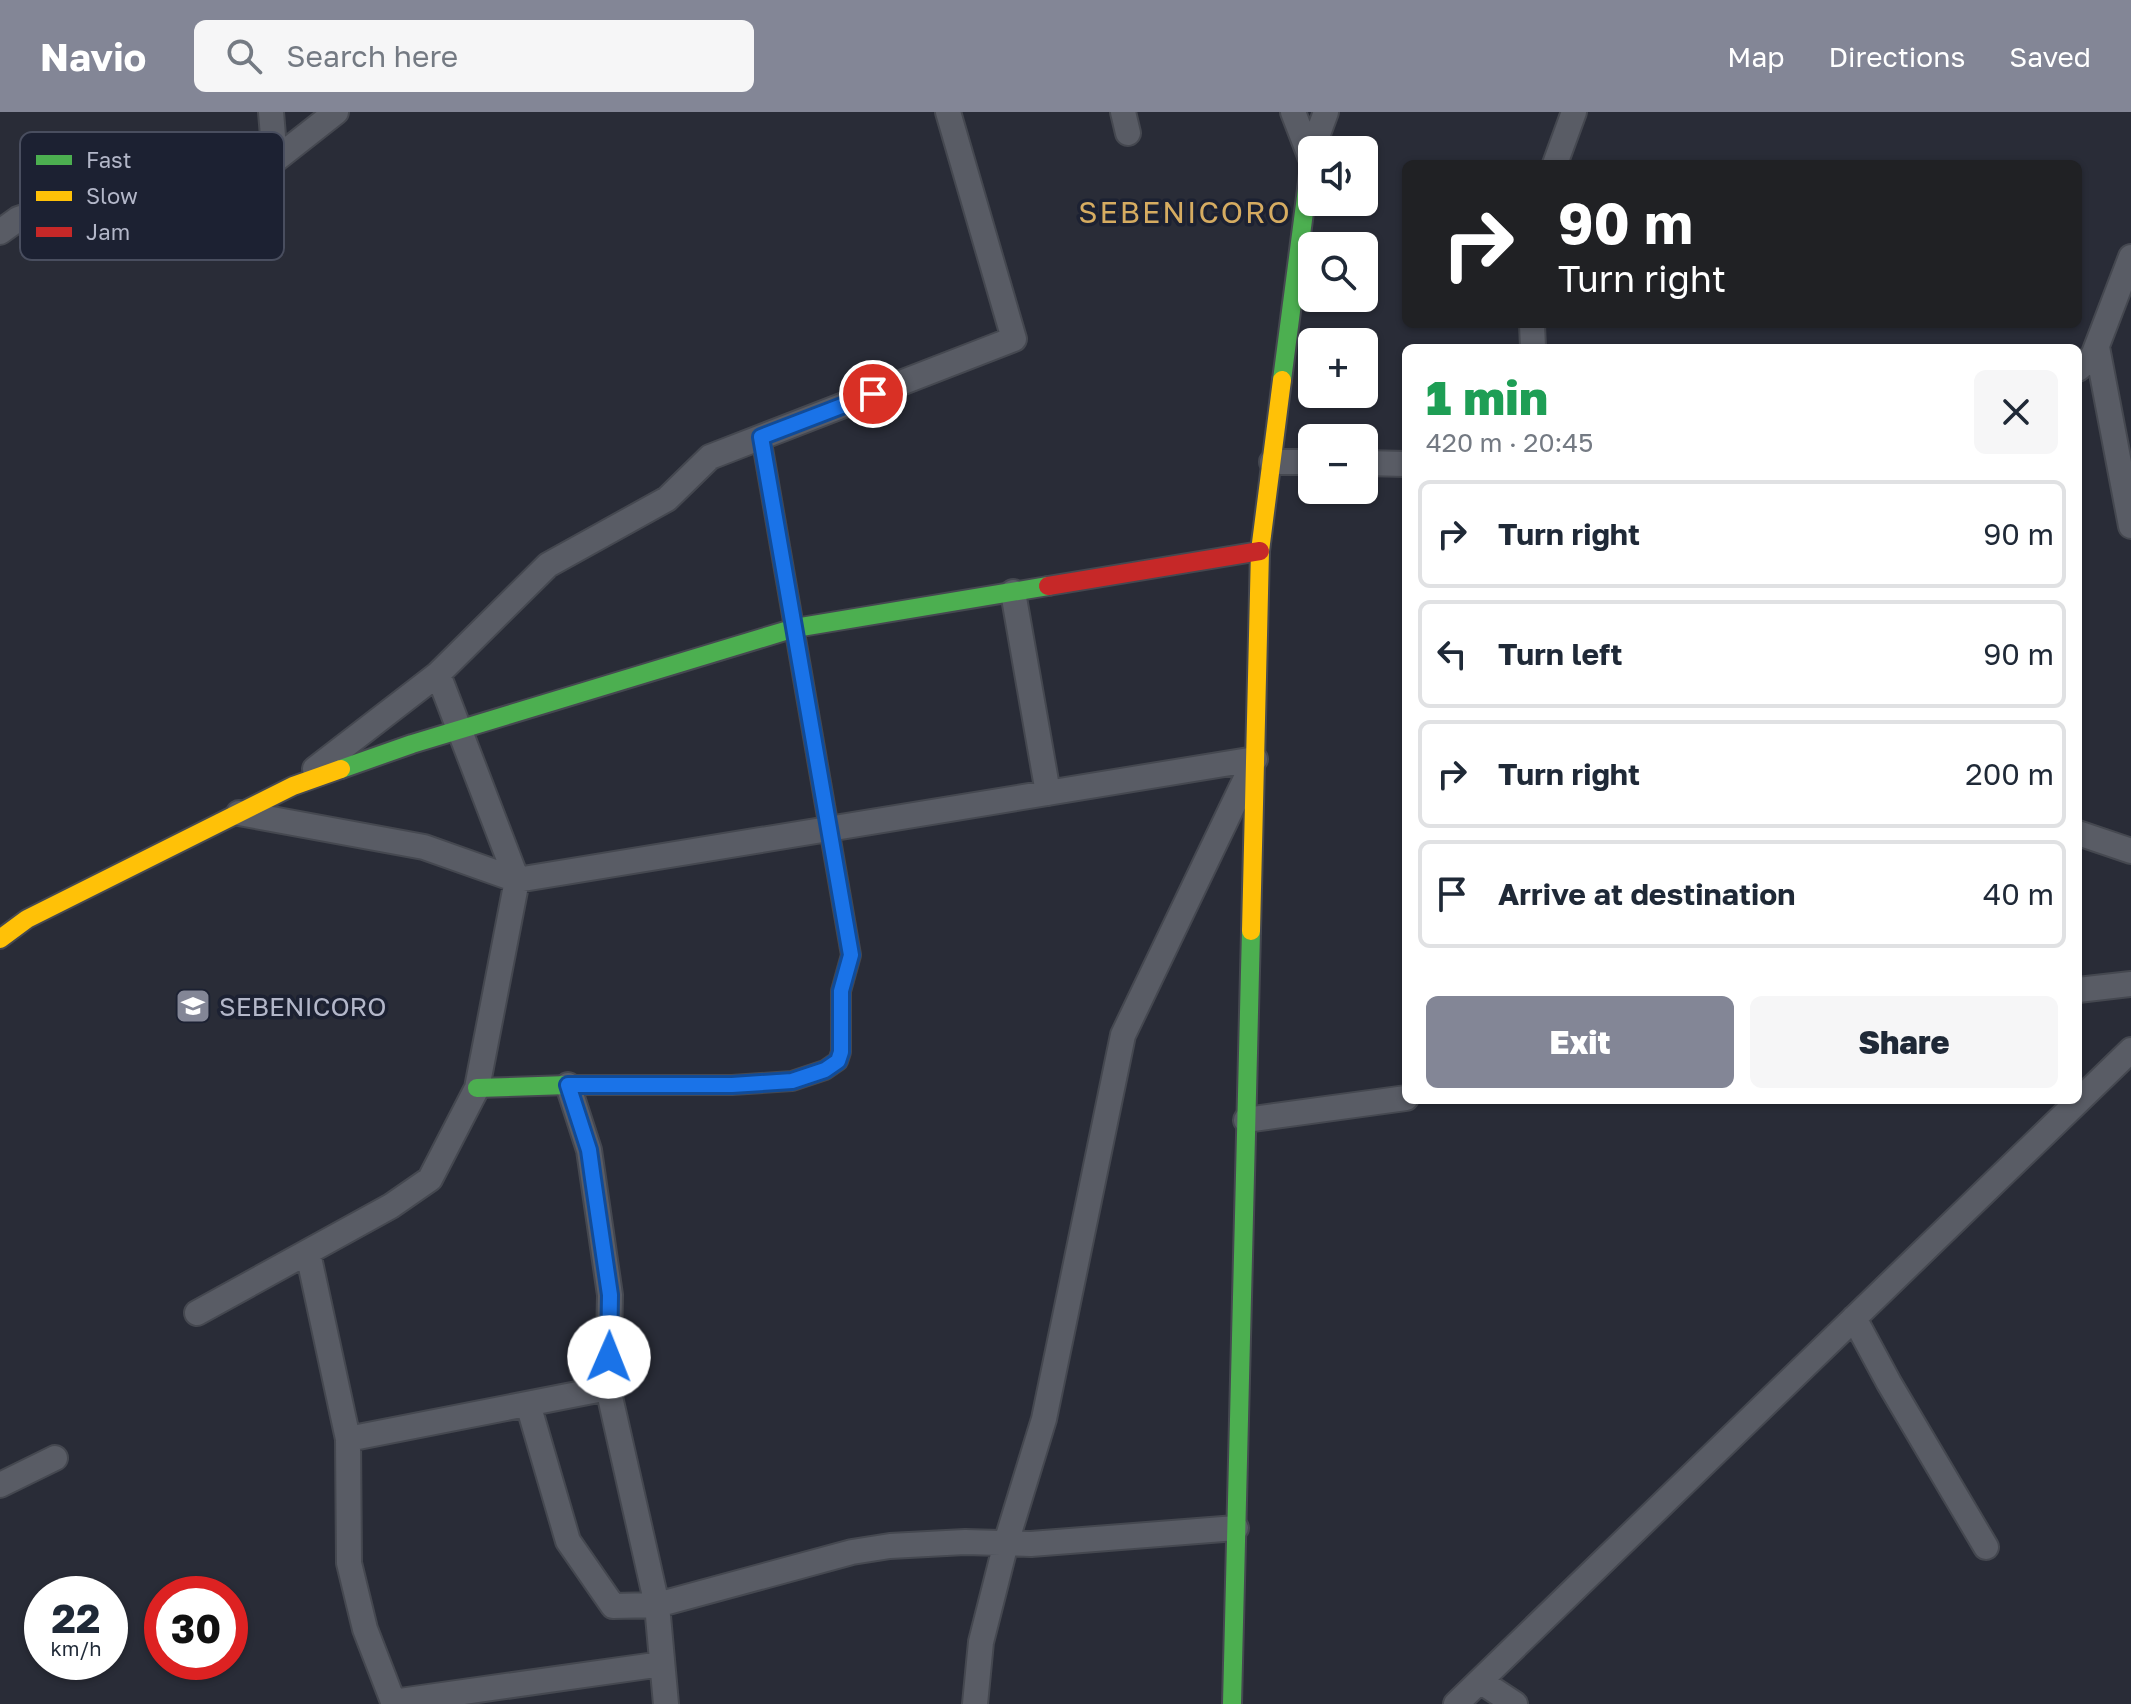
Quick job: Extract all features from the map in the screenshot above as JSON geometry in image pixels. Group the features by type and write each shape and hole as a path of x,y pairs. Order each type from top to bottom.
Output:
{"street":[{"path":"271,112 273,132"},
{"path":"284,153 336,112"},
{"path":"293,786 438,674 548,565 667,499 710,457 1014,339 948,112"},
{"path":"1293,112 1304,136"},
{"path":"1318,136 1326,112"},
{"path":"1556,160 1574,112"},
{"path":"1232,1704 1260,551 1304,216"},
{"path":"0,232 20,218"},
{"path":"2082,366 2093,356 2131,257"},
{"path":"2097,347 2131,526"},
{"path":"477,1088 732,1085 792,1081 825,1070 838,1061 841,1052 841,991 851,955 761,437"},
{"path":"1272,462 1298,462"},
{"path":"1378,463 1402,464"},
{"path":"0,939 27,919 293,786 412,744 795,628 1260,551"},
{"path":"1013,592 1048,793"},
{"path":"197,1313 391,1206 430,1179 477,1088 517,880 438,674"},
{"path":"239,813 424,847 517,880 1255,759"},
{"path":"975,1704 981,1642 1006,1543 1044,1419 1123,1035 1255,759"},
{"path":"2082,834 2131,851"},
{"path":"2082,990 2131,984"},
{"path":"2082,1097 2131,1050"},
{"path":"568,1085 589,1150 610,1295 608,1388 657,1605 666,1704"},
{"path":"1246,1120 1402,1099"},
{"path":"1456,1704 2075,1104"},
{"path":"308,1253 348,1439 349,1563 365,1629 394,1703 662,1664"},
{"path":"1854,1318 1986,1547"},
{"path":"348,1439 608,1388"},
{"path":"528,1404 568,1541 613,1606 657,1605 852,1552 928,1543 1031,1544 1236,1528"},
{"path":"0,1485 55,1458"},
{"path":"1480,1681 1515,1704"}],"traffic: fast":[{"path":"1282,380 1303,216"},
{"path":"341,769 412,744 795,628 1048,586"},
{"path":"1232,1704 1251,931"},
{"path":"477,1088 732,1085 792,1081 825,1070 838,1061 841,1052 841,1011"}],"traffic: slow":[{"path":"1251,931 1260,551 1282,380"},
{"path":"761,437 851,955 841,991 841,1011"},
{"path":"0,939 27,919 293,786 341,769"}],"traffic: jam":[{"path":"1048,586 1260,551"}],"place":[{"name":"SEBENICORO","path":"193,1006"}],"district":[{"name":"SEBENICORO","path":"1185,212"}],"route":[{"path":"609,1357 610,1295 589,1150 568,1085 732,1085 792,1081 825,1070 838,1061 841,1052 841,991 851,955 761,437 873,394"}]}
